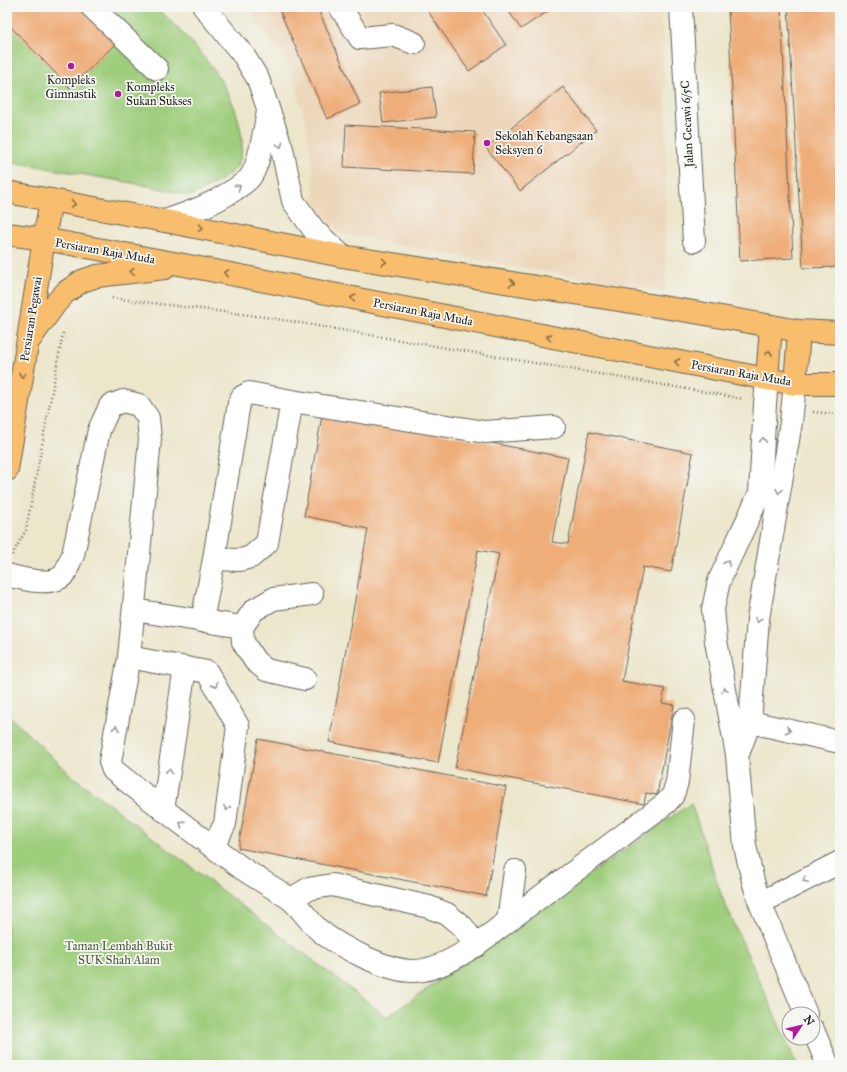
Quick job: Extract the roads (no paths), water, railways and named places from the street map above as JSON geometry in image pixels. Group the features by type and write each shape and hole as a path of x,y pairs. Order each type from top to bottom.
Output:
{"main road":[{"path":"7,192 342,256 686,310 799,331 840,333"},
{"name":"Persiaran Pegawai","path":"7,470 51,200"},
{"name":"Persiaran Raja Muda","path":"7,234 184,265 795,384 840,384"},
{"path":"27,344 55,304 66,292 82,281 97,276 184,265"},
{"path":"768,379 771,326"},
{"path":"795,384 799,331"}],"street":[{"path":"92,7 157,69"},
{"path":"204,7 244,56 258,79 282,149 294,201 314,230 342,256"},
{"path":"340,7 360,38 393,35 414,43"},
{"name":"Jalan Cecawi 6/5C","path":"681,7 694,241"},
{"path":"165,221 201,209 222,198 240,186 251,176 264,138 269,108"},
{"path":"741,721 716,641 714,609 719,581 760,493 765,404 768,379"},
{"path":"795,384 792,411 741,721 737,756 745,846 753,881 760,903 803,1006"},
{"path":"202,620 214,559 239,403 242,396 249,393 485,432 554,427"},
{"path":"7,575 28,580 54,581 65,574 73,555 99,430 110,406 123,401 139,405 148,418 150,438 129,657 110,762 113,770 163,810 244,870 291,899 306,918 320,931 339,944 373,961 393,968 413,971 431,969 476,946 666,803 673,795 677,782 684,720"},
{"path":"214,559 240,560 251,557 267,543 292,401"},
{"path":"305,679 266,670 255,661 243,642 242,627 254,610 273,599 312,594"},
{"path":"134,610 242,627"},
{"path":"129,657 207,672 238,726 225,824 213,847"},
{"path":"163,810 185,668"},
{"path":"741,721 840,742"},
{"path":"760,903 840,862"},
{"path":"508,921 515,871"},
{"path":"291,899 308,889 332,885 430,907 453,918 463,927 476,946"},
{"path":"820,1046 828,1065"}],"place":[{"name":"Kompleks Gimnastik","path":"71,66"},
{"name":"Kompleks Sukan Sukses","path":"118,94"},
{"name":"Sekolah Kebangsaan Seksyen 6","path":"487,143"}],"park label":[{"name":"Taman Lembah Bukit SUK Shah Alam","path":"119,953"}]}
